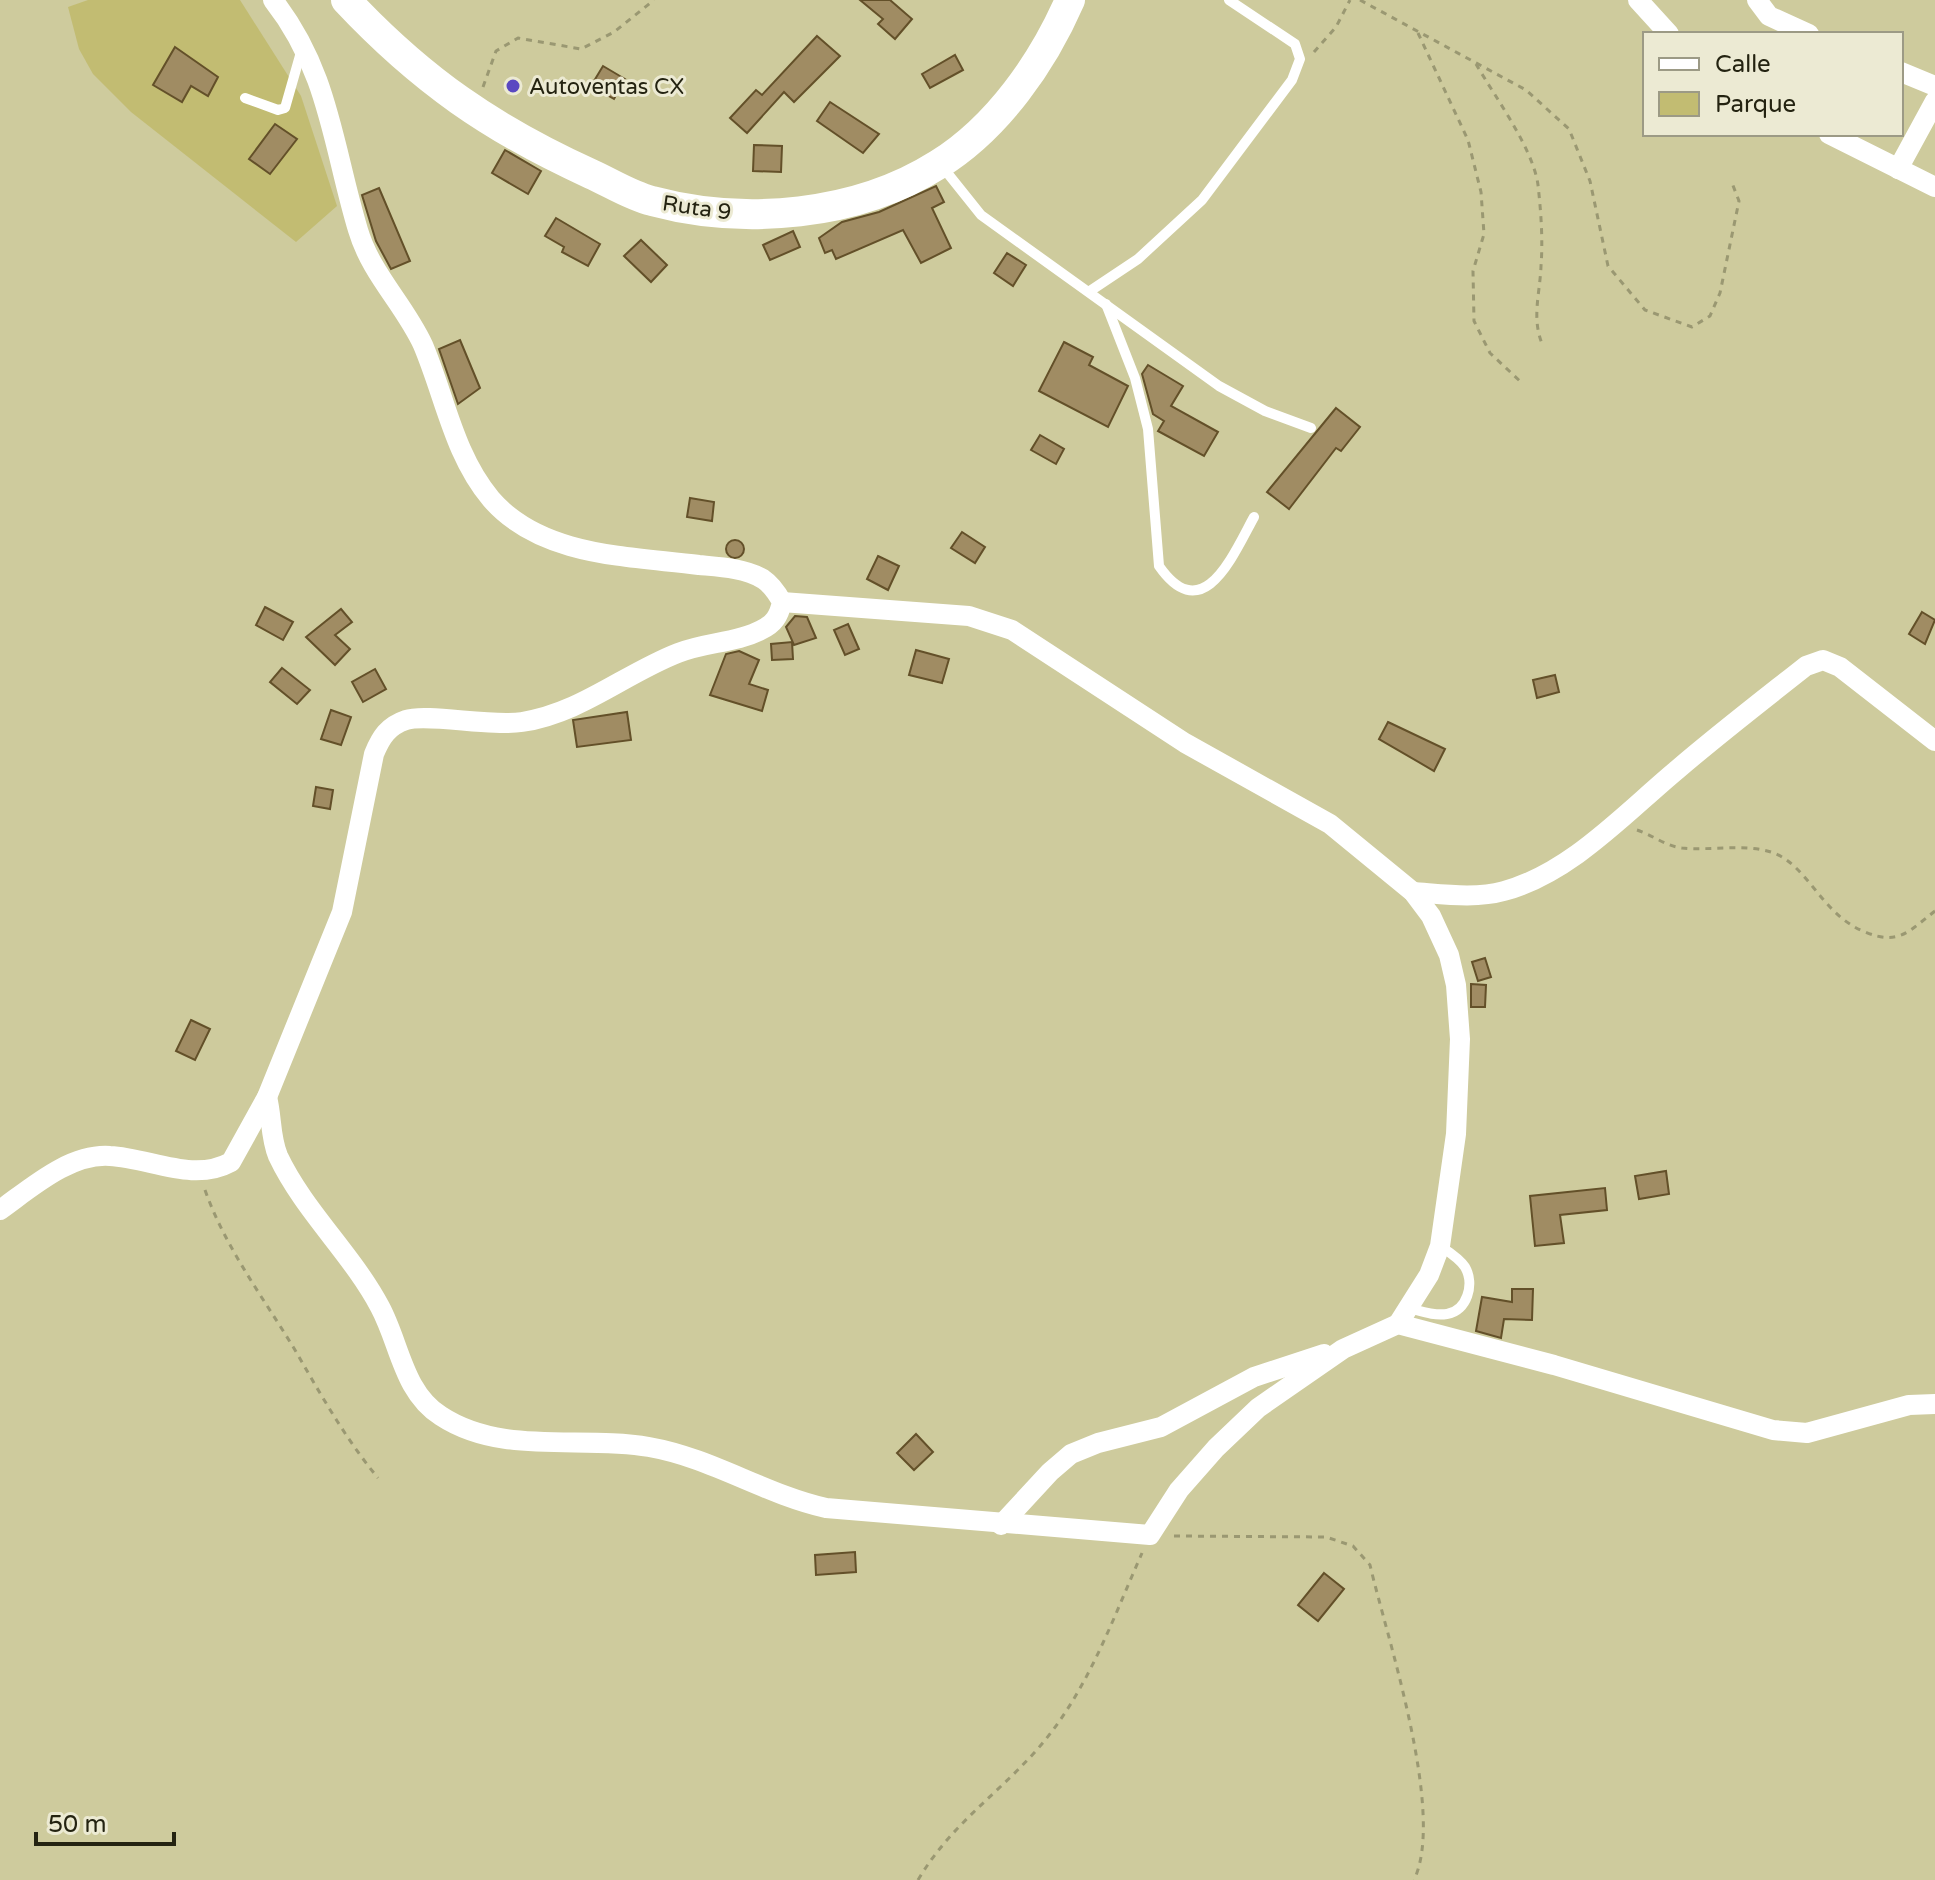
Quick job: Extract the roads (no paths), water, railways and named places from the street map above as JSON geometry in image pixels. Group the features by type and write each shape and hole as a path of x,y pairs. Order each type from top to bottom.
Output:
{"main road":[{"name":"Ruta 9","path":"346,0 397,52 445,93 532,147 649,200 714,214 779,213 851,202 940,163 986,125 1032,70 1070,0"}],"street":[{"path":"267,1097 273,1139 284,1167 365,1282 391,1329 408,1381 438,1415 492,1437 608,1443 677,1453 730,1470 786,1499 826,1508 1001,1525 1150,1535 1179,1490 1216,1448 1258,1408 1343,1349 1403,1316 1429,1275 1440,1246 1456,1134 1460,1039 1456,985 1449,955 1431,916 1413,892 1330,824 1185,743 1012,630 969,616 782,602 763,579 736,570 587,550 553,541 513,520 474,475 456,440 416,332 381,282 364,246 315,65 273,0"},
{"path":"1638,0 1667,32"},
{"path":"1757,0 1769,16 1805,32"},
{"path":"1903,73 1935,86"},
{"path":"1898,169 1935,101"},
{"path":"1833,136 1935,187"},
{"path":"0,1210 76,1162 108,1155 199,1172 231,1162 267,1097 342,912 374,754 387,731 410,718 497,724 563,712 680,652 759,632 772,624 782,602"},
{"path":"1413,892 1459,895 1503,892 1535,879 1578,853 1720,733 1806,666 1823,660 1840,667 1935,741"},
{"path":"1403,1316 1773,1430 1807,1433 1865,1414 1909,1405 1935,1404"},
{"path":"1001,1525 1071,1454 1098,1443 1161,1427 1254,1377 1343,1349"}],"lane":[{"path":"1090,291 1138,259 1202,200 1292,80 1298,62 1295,44 1229,0"},
{"path":"245,98 278,110 285,108 290,103 303,43"},
{"path":"940,163 981,215 1243,401 1311,428"},
{"path":"1106,302 1135,378 1148,429 1159,566 1167,577 1184,588 1196,591 1208,587 1229,563 1254,517"},
{"path":"1403,1316 1450,1314 1460,1308 1467,1297 1470,1282 1467,1269 1440,1246"}],"place":[{"name":"Autoventas CX","path":"513,86"}]}
